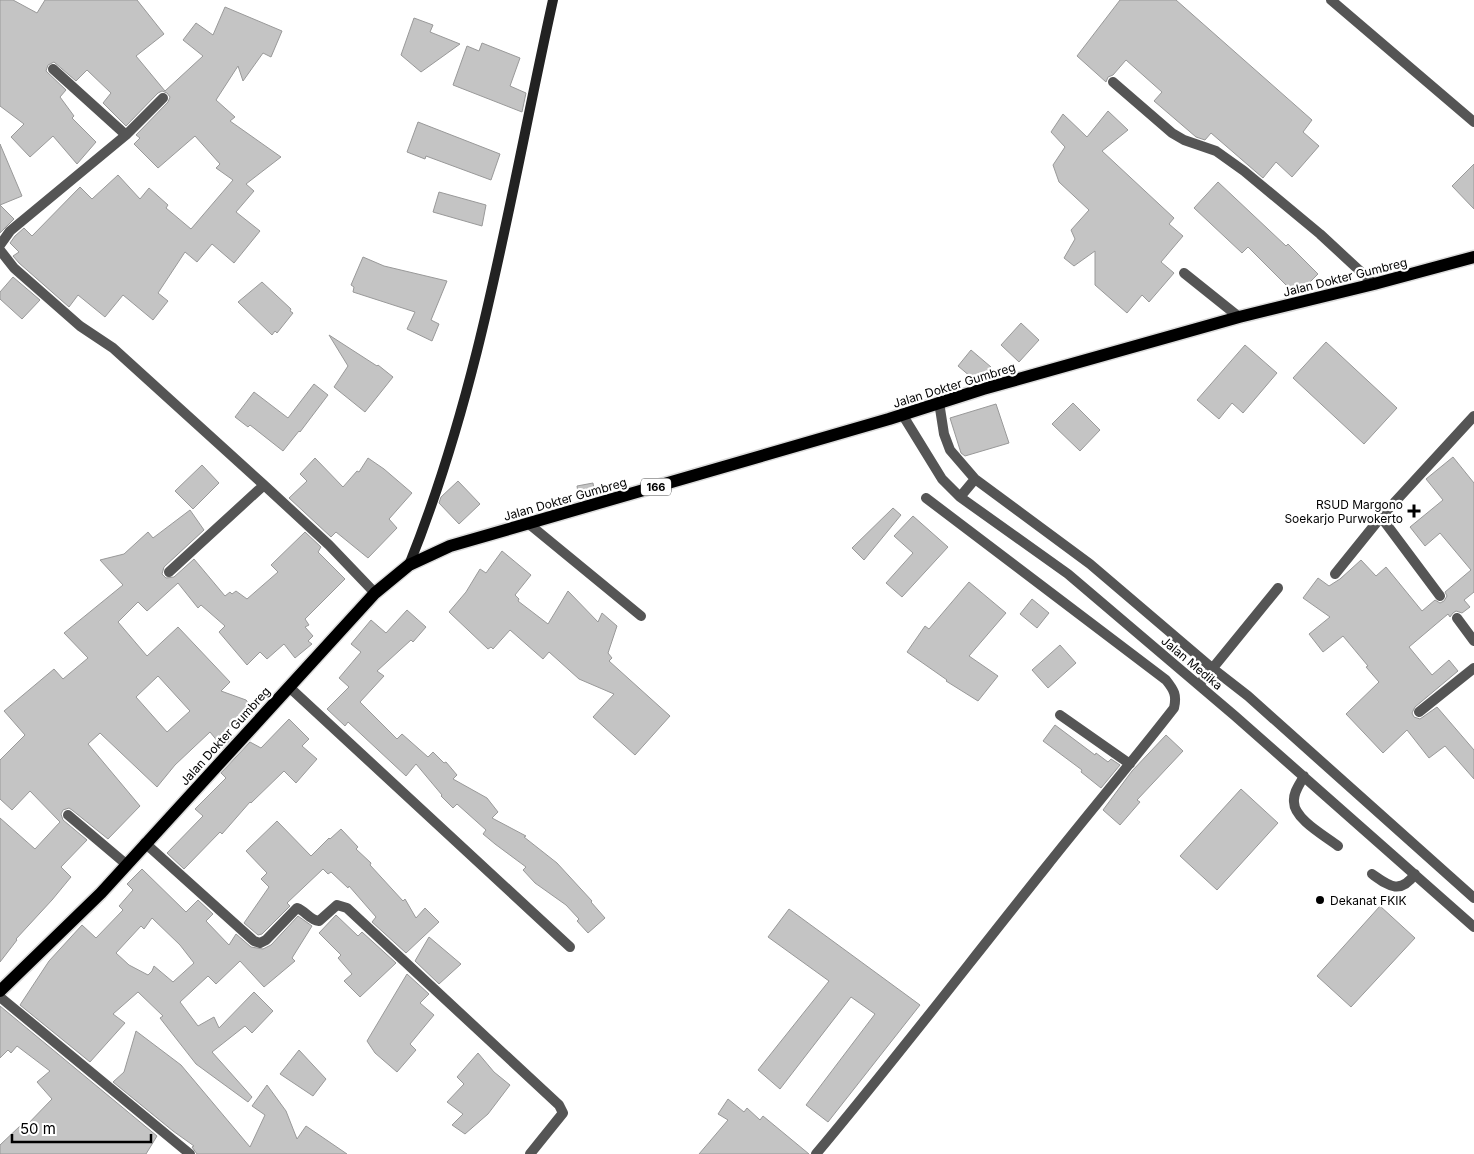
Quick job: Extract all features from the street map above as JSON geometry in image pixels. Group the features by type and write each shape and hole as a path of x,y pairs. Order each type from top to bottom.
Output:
{"main road":[{"name":"Jalan Dokter Gumbreg","path":"0,991 101,893 375,593 409,565 450,546 939,402 1239,317 1474,257"}],"street":[{"path":"409,565 428,518 448,455 490,303 553,0"},
{"path":"1331,0 1474,122"},
{"path":"54,69 126,135"},
{"path":"1112,82 1172,133 1184,140 1216,150 1244,171 1320,234 1374,284"},
{"path":"0,245 10,231 126,135 163,98"},
{"path":"0,250 14,268 80,326 113,348 264,485 329,545 375,593"},
{"path":"1184,273 1239,317"},
{"name":"Jalan Medika","path":"939,402 944,434 950,450 975,479 1090,564 1212,668 1248,696 1474,898"},
{"name":"Jalan Medika","path":"902,414 942,479 960,497 1068,574 1304,776 1474,927"},
{"path":"1335,574 1382,517 1474,416"},
{"path":"960,497 975,479"},
{"path":"169,572 264,485"},
{"path":"816,1154 875,1084 1052,859 1130,764 1174,708 1176,699 1175,693 1166,680 926,498"},
{"path":"1382,517 1440,596"},
{"path":"529,524 641,616"},
{"path":"1198,685 1278,588"},
{"path":"1456,618 1474,641"},
{"path":"1419,712 1474,668"},
{"path":"289,686 570,947"},
{"path":"1060,715 1130,764"},
{"path":"1304,776 1295,792 1294,808 1303,819 1338,846"},
{"path":"68,815 126,864"},
{"path":"145,843 254,941 260,943 266,940 297,908 313,920 319,921 337,905 347,908 559,1105 563,1114 530,1154"},
{"path":"1372,874 1384,883 1400,887 1404,886 1415,874"},
{"path":"0,997 190,1154"}],"building":[{"path":"0,0 13,0 37,13 45,0 137,0 164,34 136,56 165,91 203,56 183,40 196,23 213,35 225,7 282,31 271,57 263,53 243,81 238,66 216,100 235,117 230,121 281,157 246,184 254,191 236,212 260,231 234,263 212,244 197,262 185,252 158,293 168,301 153,320 123,295 105,317 78,295 69,307 19,263 13,256 19,252 10,243 24,228 32,236 80,187 92,199 118,175 140,199 149,188 168,205 166,208 191,229 233,180 216,168 220,164 195,136 158,168 134,144 140,138 136,135 168,102 170,97 167,93 162,91 158,93 126,126 103,103 111,93 87,70 76,81 54,62 48,65 46,71 66,90 60,97 74,116 72,118 96,142 77,164 53,136 30,157 11,137 24,124 0,106"},
{"path":"1120,0 1176,0 1312,120 1303,132 1319,146 1292,177 1276,162 1263,178 1211,133 1205,140 1196,137 1154,101 1162,92 1126,60 1113,75 1108,77 1106,82 1077,56"},
{"path":"414,18 433,25 430,32 460,44 421,72 401,55"},
{"path":"482,43 520,58 510,86 526,93 522,112 453,85 467,46 479,51"},
{"path":"1108,111 1128,130 1102,151 1174,218 1169,224 1183,236 1161,262 1174,273 1149,302 1142,295 1127,313 1095,285 1095,251 1074,266 1064,258 1075,239 1071,230 1089,210 1059,182 1053,165 1065,147 1051,132 1063,114 1087,137"},
{"path":"418,122 500,154 491,180 426,156 425,159 407,152"},
{"path":"0,144 22,196 0,205"},
{"path":"1474,164 1474,209 1452,186"},
{"path":"1218,182 1286,246 1288,244 1318,274 1301,291 1294,293 1248,247 1242,253 1194,208"},
{"path":"439,192 486,205 482,226 433,212"},
{"path":"0,205 14,219 0,233"},
{"path":"363,257 384,266 447,281 431,320 439,324 432,341 407,329 415,312 353,292 354,287 351,285"},
{"path":"13,277 40,300 22,319 0,299 0,292"},
{"path":"262,282 293,313 277,333 275,331 272,335 238,302"},
{"path":"1021,323 1039,340 1019,362 1001,345"},
{"path":"329,335 378,365 393,377 365,412 334,387 348,366"},
{"path":"1326,342 1397,408 1364,444 1293,378"},
{"path":"1245,345 1277,373 1243,413 1232,403 1219,419 1197,400"},
{"path":"971,350 991,367 977,382 958,366"},
{"path":"314,384 328,395 283,451 250,425 248,427 235,417 254,392 288,418"},
{"path":"1073,403 1100,430 1080,451 1052,424"},
{"path":"996,404 1009,443 965,456 961,453 950,418"},
{"path":"1453,457 1474,483 1474,592 1464,600 1470,607 1462,613 1456,611 1450,617 1448,614 1409,647 1432,675 1449,660 1458,671 1415,707 1412,713 1414,717 1420,719 1437,707 1474,750 1474,779 1445,746 1429,758 1407,730 1383,753 1346,714 1379,682 1343,636 1323,652 1309,634 1330,617 1303,598 1318,578 1329,586 1340,579 1361,560 1376,576 1386,567 1422,611 1435,600 1440,603 1444,601 1447,596 1445,592 1471,570 1440,533 1425,546 1410,527 1443,500 1426,479"},
{"path":"315,458 343,487 357,471 359,472 368,458 412,493 389,519 397,528 368,558 336,532 331,537 289,498 307,481 300,474"},
{"path":"202,465 219,483 193,509 175,491"},
{"path":"458,481 480,504 459,524 439,503 441,497"},
{"path":"593,483 595,496 579,499 577,486"},
{"path":"893,508 901,515 864,560 852,548"},
{"path":"190,510 204,530 164,567 162,574 166,578 174,577 194,559 225,596 230,592 232,594 236,591 247,599 278,572 271,565 305,532 321,547 318,552 345,579 305,619 309,625 305,627 313,636 308,641 312,644 295,658 284,644 267,659 260,652 247,665 219,632 225,626 201,605 198,608 178,583 147,611 138,602 118,622 147,656 178,627 230,682 221,691 246,700 254,709 226,731 234,735 223,748 210,732 175,765 157,787 100,733 88,744 140,806 108,839 69,808 63,810 61,814 63,820 87,840 61,867 71,877 16,939 0,962 0,818 35,849 60,822 30,791 12,810 0,799 0,760 25,735 4,711 54,669 63,679 88,658 64,633 123,585 100,560 124,554 148,532 153,538","holes":["158,676 190,711 167,732 136,697"]},
{"path":"913,516 948,547 902,597 886,583 913,553 894,536"},
{"path":"502,551 531,575 515,595 519,599 518,601 548,624 568,591 598,622 602,613 617,626 608,653 612,658 609,661 670,716 635,755 593,717 614,694 579,679 549,652 543,659 510,630 493,649 491,647 488,649 449,612 466,592 480,569 486,573"},
{"path":"969,582 1006,613 969,656 998,676 978,701 946,681 907,652 925,626 929,629"},
{"path":"1032,599 1049,613 1037,628 1020,614"},
{"path":"407,610 426,627 413,642 411,640 377,671 384,676 360,702 397,739 402,734 428,757 433,752 444,763 446,762 457,775 453,779 487,798 498,812 492,818 526,836 524,837 557,863 605,918 588,933 577,921 579,919 566,905 535,883 523,870 526,867 483,834 486,830 457,804 453,808 416,764 406,776 348,722 345,726 327,709 349,687 339,678 361,652 351,644 371,620 386,633"},
{"path":"1060,645 1076,663 1048,688 1032,670"},
{"path":"289,719 309,739 302,746 317,759 296,783 284,771 250,802 222,834 220,832 184,869 167,853 203,816 195,809 226,778 221,773 250,742 261,748"},
{"path":"1055,725 1095,755 1096,753 1108,762 1111,759 1120,765 1101,788 1081,772 1082,770 1043,741"},
{"path":"1166,735 1183,751 1137,800 1140,802 1120,825 1103,810 1132,771"},
{"path":"1241,789 1278,823 1217,890 1180,856"},
{"path":"277,821 311,856 341,829 358,847 356,849 371,863 370,865 403,901 405,899 416,918 425,908 439,922 406,953 372,922 376,917 349,886 348,888 331,872 328,874 323,869 287,903 290,906 262,934 258,935 244,923 269,887 261,879 267,873 246,851"},
{"path":"142,869 186,912 198,900 213,914 206,921 229,945 236,934 251,947 263,949 271,945 298,916 312,926 292,958 295,961 264,987 240,961 216,984 208,976 180,1002 198,1026 214,1017 219,1028 254,992 273,1011 252,1033 245,1026 212,1052 252,1097 248,1102 196,1064 160,1018 163,1016 138,992 113,1014 125,1023 90,1062 20,1005 49,961 82,925 96,938 123,910 119,906 133,890 127,884","holes":["152,918 180,945 194,963 173,982 154,966 148,975 129,965 116,953 141,926 144,929"]},
{"path":"1380,906 1415,938 1351,1007 1317,976"},
{"path":"789,909 920,1005 828,1122 806,1105 875,1014 851,997 780,1089 758,1070 829,981 768,937"},
{"path":"336,915 358,936 362,932 396,963 360,997 344,981 352,974 338,958 341,955 319,933"},
{"path":"429,937 461,964 439,984 415,961"},
{"path":"407,974 429,994 420,1003 434,1015 410,1044 416,1050 397,1072 375,1053 367,1041"},
{"path":"0,1006 157,1136 146,1154 0,1154 0,1145 20,1126 23,1129 52,1099 37,1082 50,1071 17,1046 11,1053 8,1050 0,1058"},
{"path":"136,1031 181,1065 250,1147 265,1115 252,1106 267,1085 286,1111 297,1139 306,1126 347,1154 197,1154 192,1147 194,1146 113,1082 124,1072"},
{"path":"299,1050 326,1079 313,1096 280,1074"},
{"path":"478,1053 494,1072 510,1085 488,1114 465,1134 452,1125 463,1114 447,1102 464,1084 457,1077"},
{"path":"728,1099 744,1112 747,1108 760,1120 763,1116 809,1154 699,1154 728,1120 718,1114"}],"place":[{"name":"RSUD Margono Soekarjo Purwokerto","path":"1414,511"},
{"name":"Dekanat FKIK","path":"1320,900"}]}
